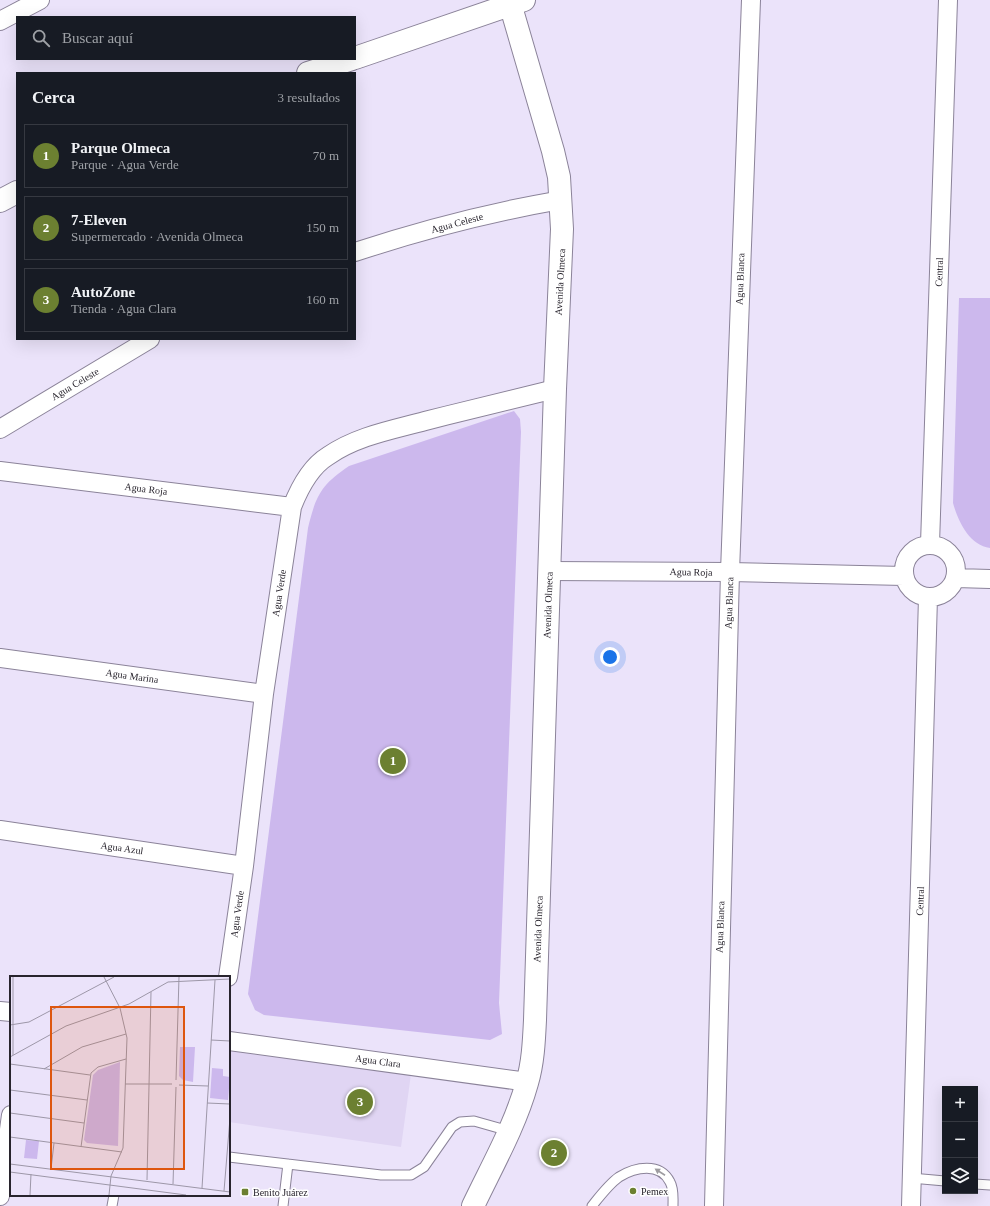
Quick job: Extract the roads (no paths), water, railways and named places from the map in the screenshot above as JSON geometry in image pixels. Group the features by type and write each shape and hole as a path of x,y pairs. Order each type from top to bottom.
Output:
{"street":[{"path":"0,21 40,0"},
{"name":"Agua Blanca","path":"714,1206 717,1039 730,572 751,0"},
{"name":"Central","path":"930,544 948,0"},
{"path":"356,58 515,2"},
{"name":"Avenida Olmeca","path":"473,1206 509,1131 528,1082 533,1054 554,389 561,278 561,200 553,151 515,2"},
{"path":"311,72 349,60"},
{"path":"0,201 16,193"},
{"name":"Agua Celeste","path":"356,252 490,214 561,200"},
{"name":"Agua Celeste","path":"0,429 148,340"},
{"name":"Agua Verde","path":"228,976 244,866 264,694 292,507 297,494 310,474 326,456 349,444 380,433 554,389"},
{"name":"Agua Roja","path":"0,470 292,507"},
{"path":"930,544 940,546 948,551 954,559 956,578 952,586 945,592 928,597 915,593 910,588 904,576 904,562 917,547 930,544"},
{"name":"Agua Roja","path":"549,571 730,572 904,576"},
{"path":"956,578 990,579"},
{"name":"Central","path":"911,1206 928,597"},
{"name":"Agua Marina","path":"0,658 264,694"},
{"name":"Agua Azul","path":"0,830 244,866"},
{"path":"0,1011 10,1012"},
{"name":"Agua Clara","path":"230,1041 528,1082"},
{"path":"0,1196 9,1148 10,1132"}],"lane":[{"path":"230,1157 381,1175 411,1175 424,1167 452,1127 460,1122 474,1121 509,1131"},
{"path":"283,1206 288,1164"},
{"path":"592,1206 618,1178 629,1171 644,1167 655,1168 664,1174 671,1182 673,1206"},
{"path":"911,1178 942,1181"},
{"path":"978,1184 990,1186"},
{"path":"112,1206 114,1196"}],"place":[{"name":"Parque Olmeca","path":"393,761"},
{"name":"AutoZone","path":"360,1102"},
{"name":"7-Eleven","path":"554,1153"},
{"name":"Pemex","path":"633,1191"},
{"name":"Benito Juárez","path":"245,1192"}]}
